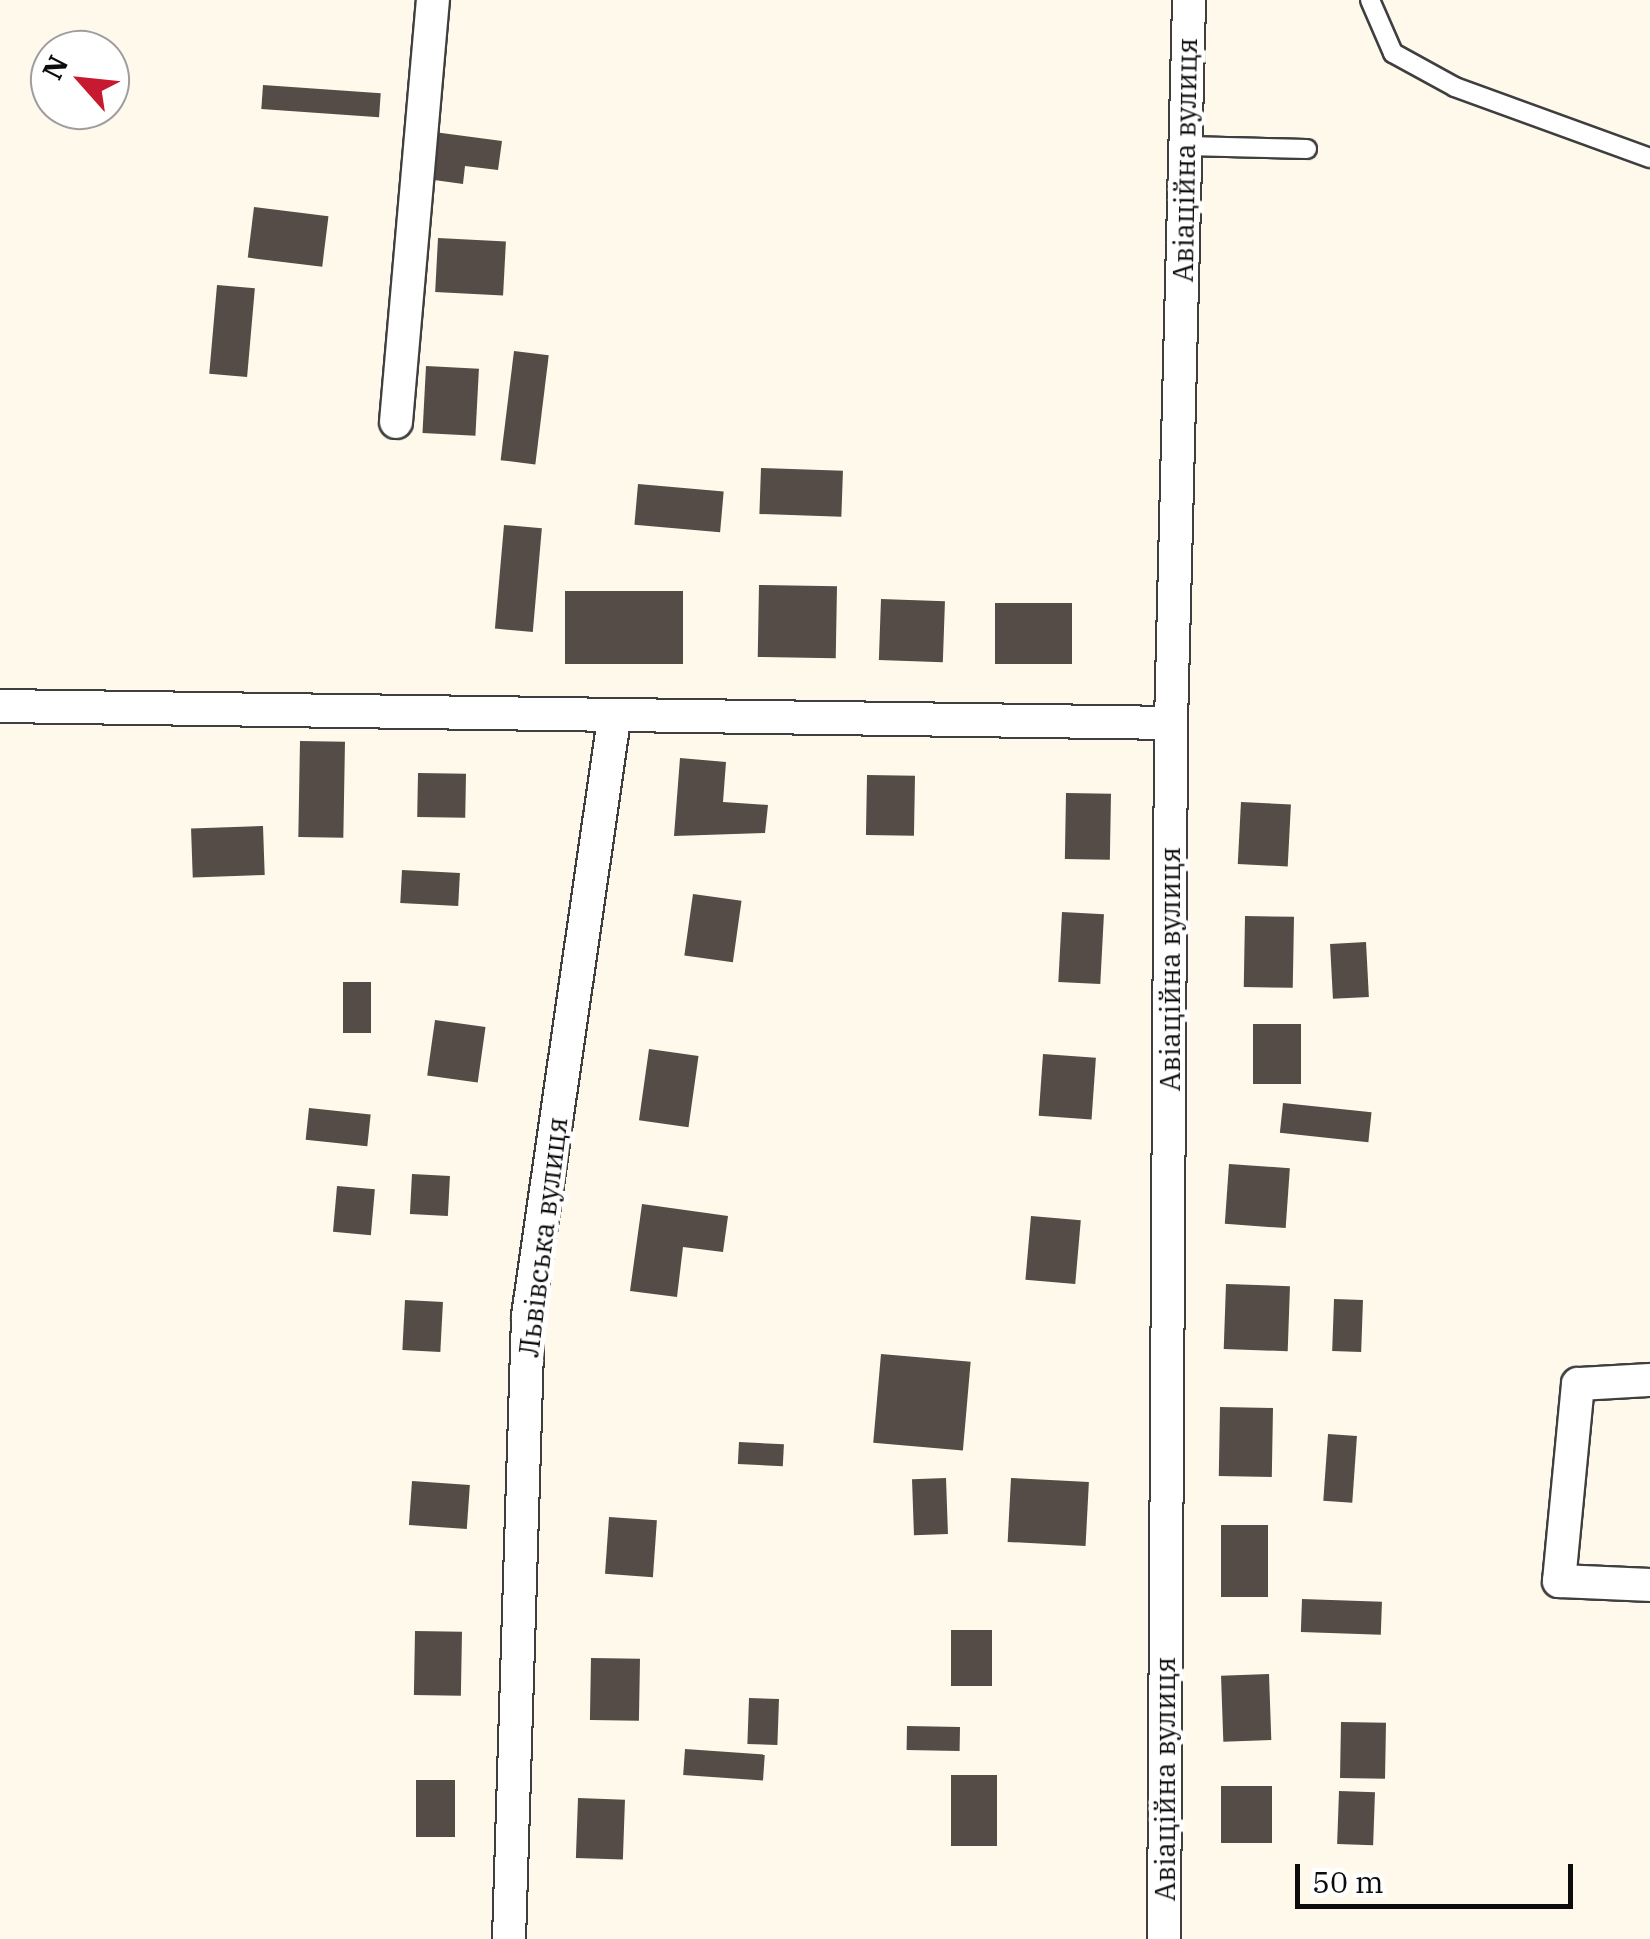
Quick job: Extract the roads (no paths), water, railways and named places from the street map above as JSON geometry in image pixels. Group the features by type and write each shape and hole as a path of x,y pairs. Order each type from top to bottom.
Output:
{"street":[{"path":"396,422 432,0"},
{"name":"Авіаційна вулиця","path":"1164,1939 1171,723 1190,0"},
{"path":"0,706 614,718 1171,723"},
{"name":"Львівська вулиця","path":"508,1939 528,1316 614,718"},
{"path":"1650,1380 1578,1384 1559,1580 1650,1585"}],"lane":[{"path":"1370,0 1393,53 1456,86 1650,158"},
{"path":"1186,146 1307,148"}]}
